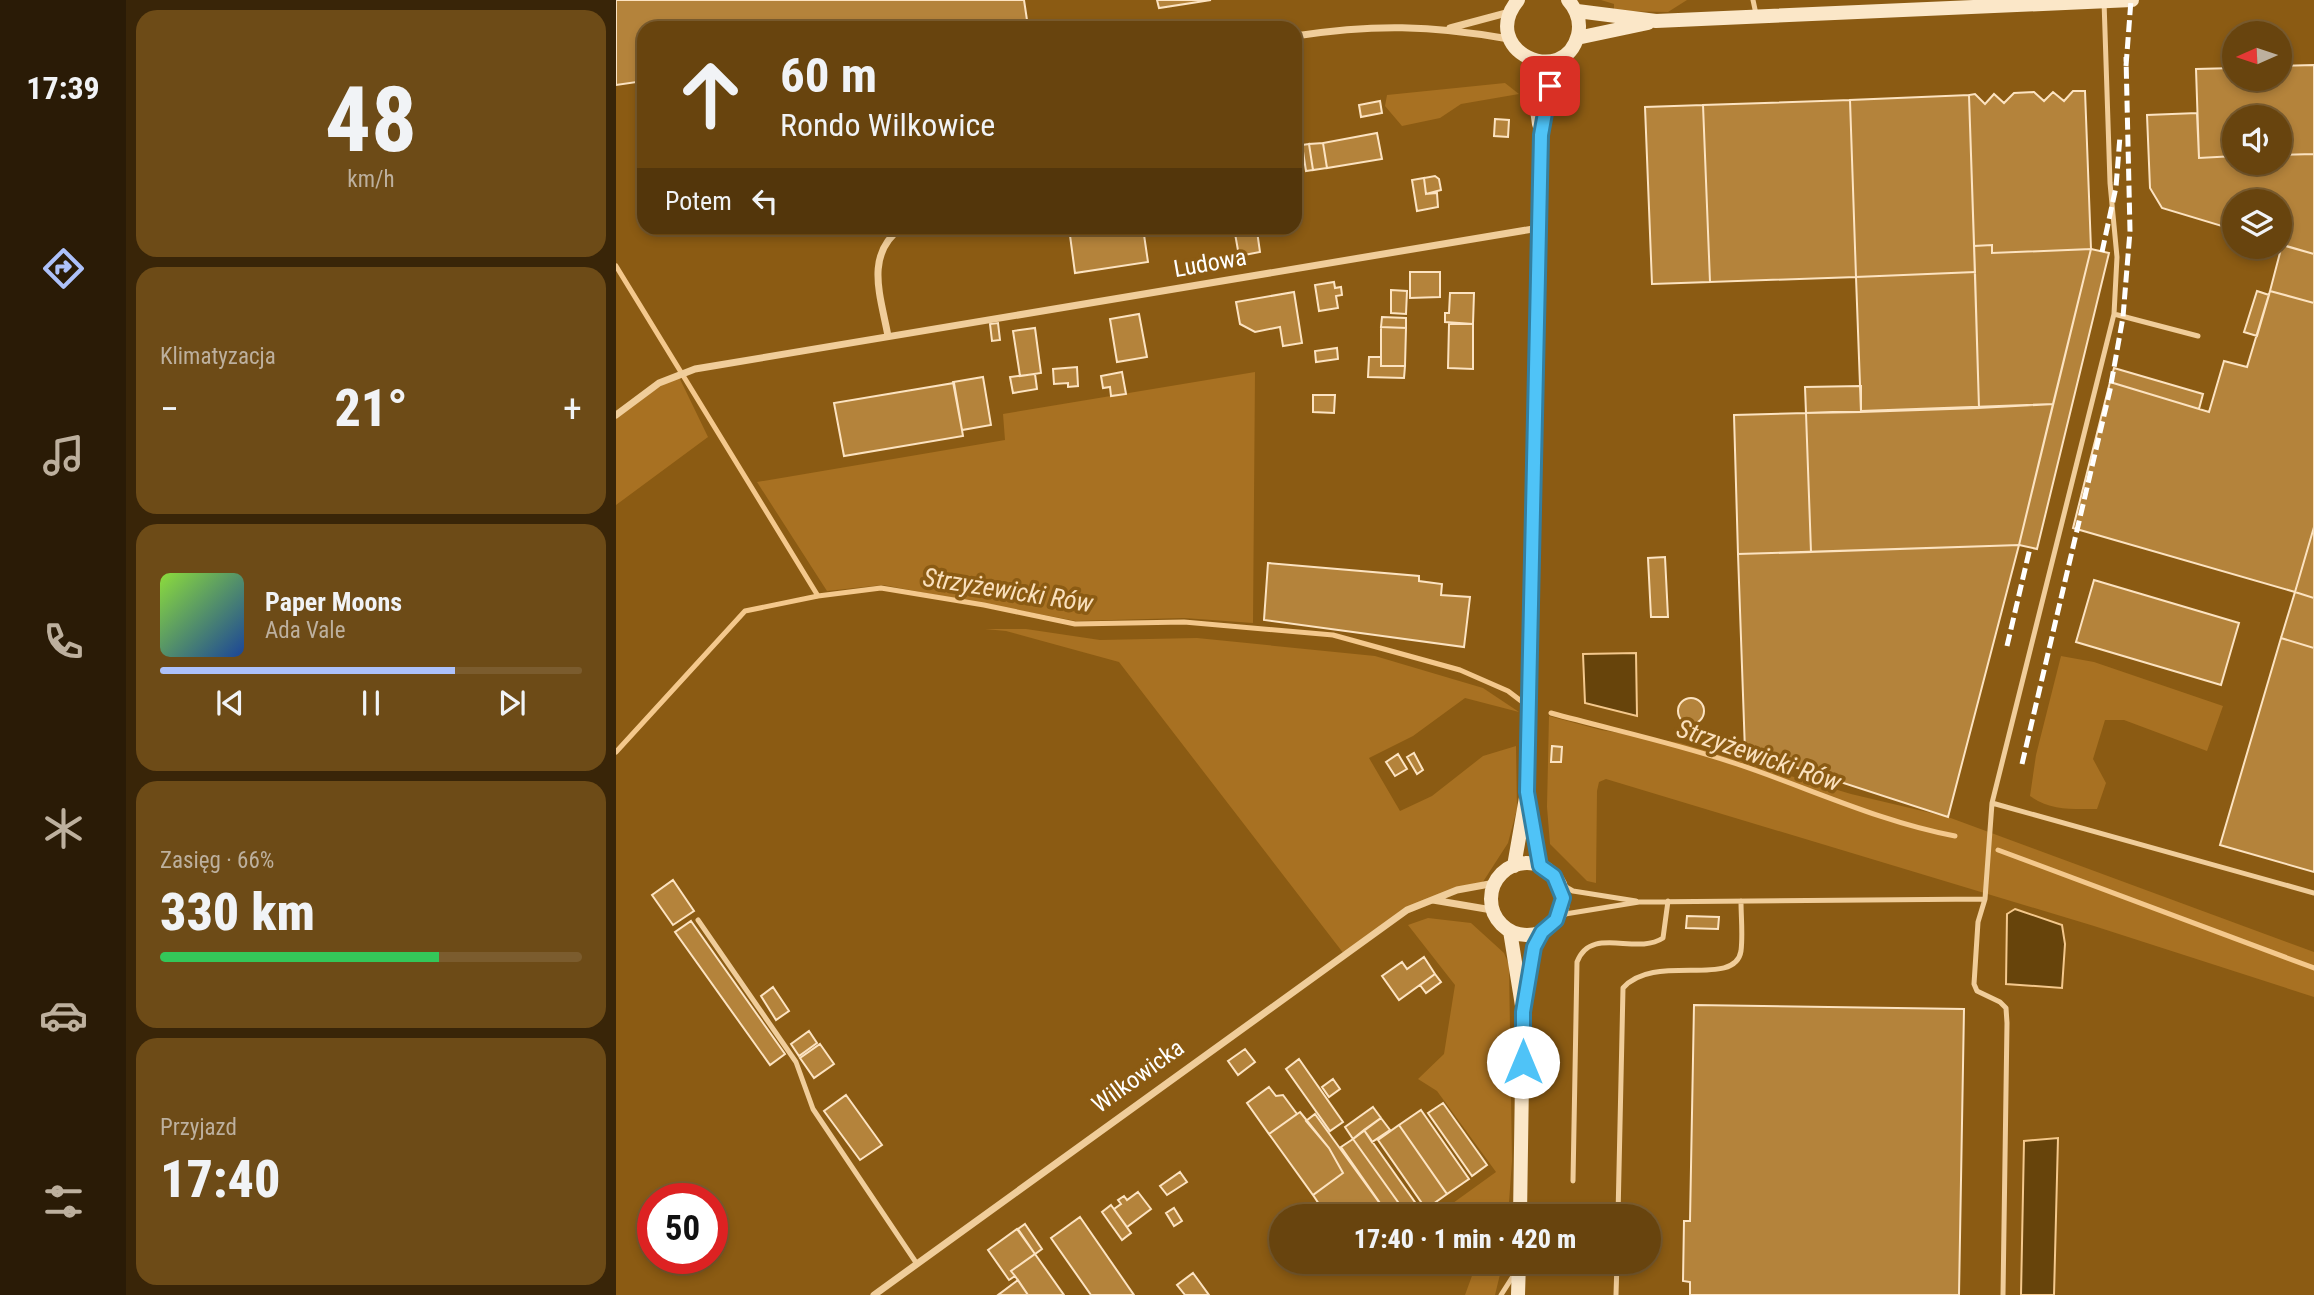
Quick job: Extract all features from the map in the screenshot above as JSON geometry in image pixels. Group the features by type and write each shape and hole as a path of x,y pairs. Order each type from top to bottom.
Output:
{"main road":[{"path":"1577,38 1656,21 2132,0"},
{"path":"1514,6 1507,26 1510,40 1519,53 1530,59 1556,60 1570,50 1577,38 1572,6 1656,21"},
{"path":"1514,866 1527,792 1541,135 1530,59"},
{"path":"1541,135 1556,60"},
{"path":"1527,792 1540,866"},
{"path":"1521,1204 1523,1012 1534,947 1542,932 1559,915 1563,898 1559,883 1540,866 1526,863 1514,866 1494,883 1492,910 1498,921 1510,931 1524,935 1542,932"},
{"path":"1510,931 1523,1012"},
{"path":"1518,1295 1519,1274"}],"street":[{"path":"1450,28 1514,6"},
{"path":"1302,35 1373,27 1450,28 1510,40"},
{"name":"Ludowa","path":"616,415 669,379 695,369 1539,228"},
{"path":"888,336 877,271 883,243 893,235"},
{"name":"Wilkowicka","path":"874,1295 1406,910 1457,890 1494,883"},
{"path":"1432,900 1492,910"}],"lane":[{"path":"1753,0 1756,17"},
{"path":"2003,1295 2006,1008 1977,991 1974,984 1978,922 1985,899 1992,803 2114,314 2117,257 2110,183 2104,1"},
{"path":"2114,314 2198,336"},
{"path":"1992,803 2314,893"},
{"path":"1559,883 1573,891 1639,902"},
{"path":"1559,915 1639,902 1985,899"},
{"path":"1573,1181 1577,962 1582,950 1593,943 1654,944 1663,938 1668,901"},
{"path":"1618,1204 1623,988 1632,978 1653,970 1719,971 1733,964 1741,954 1741,901"},
{"path":"698,920 796,1062 813,1109 917,1264"},
{"path":"1502,1295 1514,1274"},
{"path":"1616,1295 1617,1274"}],"shaded area":[{"path":"1601,0 1687,0 1668,12 1614,11 1614,4"},
{"path":"1505,83 1519,94 1461,104 1440,118 1402,126 1385,106 1387,95"},
{"path":"1255,372 1253,623 1184,618 1076,621 883,585 827,591 757,482 1005,440 1003,414"},
{"path":"678,375 708,437 616,505 616,415"},
{"path":"985,629 1026,629 1100,640 1197,638 1375,656 1483,688 1519,712 1465,698 1413,736 1369,758 1400,811 1432,796 1483,756 1516,746 1517,809 1508,843 1479,888 1460,891 1425,904 1344,954 1119,662 1006,631"},
{"path":"1636,653 1637,716 1585,703 1583,654"},
{"path":"2061,656 2094,662 2223,706 2207,751 2124,720 2105,720 2093,759 2106,783 2097,809 2054,807 2030,796 2036,755"},
{"path":"1549,716 1601,730 1680,743 1851,794 1948,817 2314,952 2314,997 2094,926 1606,779 1599,782 1597,791 1596,883 1587,881 1550,844 1547,807"},
{"path":"2015,909 2062,925 2065,944 2062,988 2006,984 2007,914"},
{"path":"1428,918 1471,923 1504,953 1509,965 1512,1161 1509,1204 1452,1204 1496,1172 1437,1091 1418,1079 1444,1054 1455,985 1408,925"},
{"path":"2058,1138 2054,1295 2021,1295 2024,1141"},
{"path":"1473,1274 1500,1274 1495,1295 1465,1295"}],"building":[{"path":"616,0 1024,0 1027,20 1020,21 637,21 637,82 616,85"},
{"path":"1157,0 1211,0 1159,8"},
{"path":"2314,65 2314,154 2292,155 2292,105 2222,105 2222,157 2199,158 2196,69 2222,68 2222,91 2292,91 2292,66"},
{"path":"2073,91 2085,91 2091,249 1992,253 1992,245 1974,246 1969,95 1975,94 1985,104 1994,94 2004,103 2014,93 2034,92 2044,101 2053,92 2064,101"},
{"path":"1969,95 1975,272 1856,277 1850,100"},
{"path":"1850,100 1856,277 1710,282 1703,105"},
{"path":"1380,101 1382,113 1361,117 1359,105"},
{"path":"1703,105 1710,282 1652,284 1645,107"},
{"path":"2197,113 2199,158 2222,157 2222,175 2292,175 2292,155 2314,154 2314,254 2292,248 2292,189 2222,189 2222,226 2162,208 2150,188 2147,115"},
{"path":"1495,119 1509,120 1508,137 1494,136"},
{"path":"1377,133 1382,159 1327,168 1323,143"},
{"path":"1323,143 1327,168 1313,170 1309,144"},
{"path":"1309,144 1313,170 1306,171 1302,145"},
{"path":"1435,176 1439,179 1441,190 1426,194 1424,178"},
{"path":"1424,178 1426,194 1437,193 1438,207 1417,211 1412,180"},
{"path":"1070,235 1144,235 1148,262 1075,273"},
{"path":"1235,235 1258,235 1260,252 1239,256"},
{"path":"1992,245 1992,253 2091,249 2053,404 1979,408 1974,246"},
{"path":"2292,248 2314,254 2314,303 2270,291 2278,259 2292,259"},
{"path":"2091,249 2109,253 2037,549 2019,545"},
{"path":"1410,272 1440,272 1440,297 1410,298"},
{"path":"1975,272 1979,408 1861,412 1856,277"},
{"path":"1334,282 1335,288 1341,287 1342,295 1336,296 1338,308 1319,311 1315,285"},
{"path":"1391,290 1407,291 1406,314 1391,313"},
{"path":"2257,291 2269,295 2257,336 2244,332"},
{"path":"2270,291 2314,303 2314,527 2295,592 2073,528 2110,382 2209,412 2224,361 2247,367"},
{"path":"1294,292 1302,343 1283,346 1280,327 1255,332 1240,324 1236,302"},
{"path":"1450,293 1474,293 1473,324 1445,322 1445,313 1449,313"},
{"path":"1139,314 1147,357 1117,362 1110,319"},
{"path":"1382,317 1406,318 1406,328 1381,327"},
{"path":"998,323 1000,340 992,341 990,324"},
{"path":"1449,324 1473,324 1473,369 1448,368"},
{"path":"1381,327 1406,328 1405,366 1381,366"},
{"path":"1035,328 1041,373 1020,376 1013,331"},
{"path":"1337,348 1338,359 1316,362 1315,351"},
{"path":"1369,357 1381,357 1381,366 1405,366 1404,378 1368,377"},
{"path":"1077,367 1078,386 1068,387 1068,383 1054,384 1053,369"},
{"path":"2114,368 2203,394 2199,409 2110,382"},
{"path":"1122,372 1126,394 1111,396 1110,387 1103,388 1101,376"},
{"path":"1035,374 1037,389 1013,393 1010,377"},
{"path":"983,377 991,425 962,430 953,382"},
{"path":"954,383 963,436 844,456 834,403"},
{"path":"1861,386 1861,412 1806,413 1805,387"},
{"path":"1313,395 1335,395 1334,413 1313,412"},
{"path":"2053,404 2019,545 1811,552 1806,413"},
{"path":"1806,413 1811,552 1738,554 1734,415"},
{"path":"2314,527 2314,598 2295,592"},
{"path":"2019,545 1948,817 1745,751 1738,554"},
{"path":"1665,557 1668,617 1651,617 1648,558"},
{"path":"1268,563 1419,576 1419,581 1442,584 1441,595 1470,597 1464,647 1264,620"},
{"path":"2094,580 2239,623 2221,685 2076,642"},
{"path":"2295,592 2314,598 2314,648 2281,638"},
{"path":"2281,638 2314,648 2314,872 2220,845"},
{"path":"1691,698 1701,701 1704,711 1701,721 1691,724 1681,721 1678,711 1681,701"},
{"path":"1552,746 1562,747 1561,762 1551,762"},
{"path":"1414,753 1423,770 1417,774 1407,757"},
{"path":"1398,754 1407,769 1395,776 1386,762"},
{"path":"673,880 694,911 673,925 652,895"},
{"path":"1687,916 1719,917 1718,929 1686,928"},
{"path":"691,921 785,1054 770,1065 675,932"},
{"path":"1424,957 1435,974 1399,1000 1382,976 1402,962 1407,969"},
{"path":"1435,974 1441,982 1426,993 1420,985"},
{"path":"773,987 789,1011 776,1020 761,996"},
{"path":"1694,1005 1964,1009 1959,1295 1690,1295 1690,1282 1683,1281 1684,1221 1690,1221"},
{"path":"809,1031 817,1043 799,1056 791,1044"},
{"path":"820,1044 834,1064 814,1078 800,1058"},
{"path":"1245,1049 1255,1062 1238,1075 1228,1061"},
{"path":"1299,1059 1343,1122 1330,1131 1286,1069"},
{"path":"1333,1079 1340,1089 1329,1097 1322,1087"},
{"path":"1269,1087 1276,1096 1283,1095 1297,1114 1269,1134 1247,1103"},
{"path":"846,1095 882,1145 860,1160 824,1111"},
{"path":"1443,1103 1487,1165 1472,1176 1428,1113"},
{"path":"1373,1107 1381,1118 1353,1139 1345,1127"},
{"path":"1421,1110 1469,1179 1447,1194 1399,1125"},
{"path":"1300,1112 1329,1148 1343,1173 1313,1195 1269,1134"},
{"path":"1315,1114 1380,1204 1319,1204 1313,1195 1343,1173 1329,1148 1306,1121"},
{"path":"1381,1118 1390,1130 1372,1142 1364,1130"},
{"path":"1399,1125 1447,1194 1433,1204 1423,1204 1378,1140"},
{"path":"1364,1130 1416,1204 1399,1204 1353,1139"},
{"path":"1353,1139 1399,1204 1381,1204 1341,1147"},
{"path":"1180,1172 1187,1182 1167,1195 1160,1186"},
{"path":"1138,1192 1151,1209 1127,1227 1114,1209 1121,1204 1118,1200 1124,1196 1127,1200"},
{"path":"1111,1205 1131,1233 1122,1240 1102,1212"},
{"path":"1174,1208 1182,1221 1174,1226 1166,1213"},
{"path":"1080,1217 1134,1295 1091,1295 1051,1238"},
{"path":"1025,1224 1042,1249 1035,1254 1018,1229"},
{"path":"1017,1229 1035,1254 1011,1271 1015,1276 1009,1280 988,1250"},
{"path":"1035,1254 1064,1295 1028,1295 1011,1271"},
{"path":"1193,1273 1209,1295 1185,1295 1177,1285"},
{"path":"1018,1280 1028,1295 998,1295"}],"waterway":[{"path":"616,266 818,596"},
{"name":"Strzyżewicki Rów","path":"616,752 745,611 818,596 881,588 1075,624 1184,622 1333,635 1460,670 1508,691 1525,704"},
{"name":"Strzyżewicki Rów","path":"1551,713 1714,756 1899,822 1955,836"},
{"name":"Strzyżewicki Rów","path":"1998,850 2314,968"}],"railway":[{"path":"2126,66 2131,0"},
{"path":"2022,764 2110,390 2123,317 2130,231 2126,57"},
{"path":"2102,252 2116,187 2120,136"},
{"path":"2007,646 2030,548"}],"route":[{"path":"1523,1062 1523,1012 1534,947 1542,932 1551,926 1559,915 1563,898 1554,876 1540,866 1527,792 1541,135 1550,86"}]}
